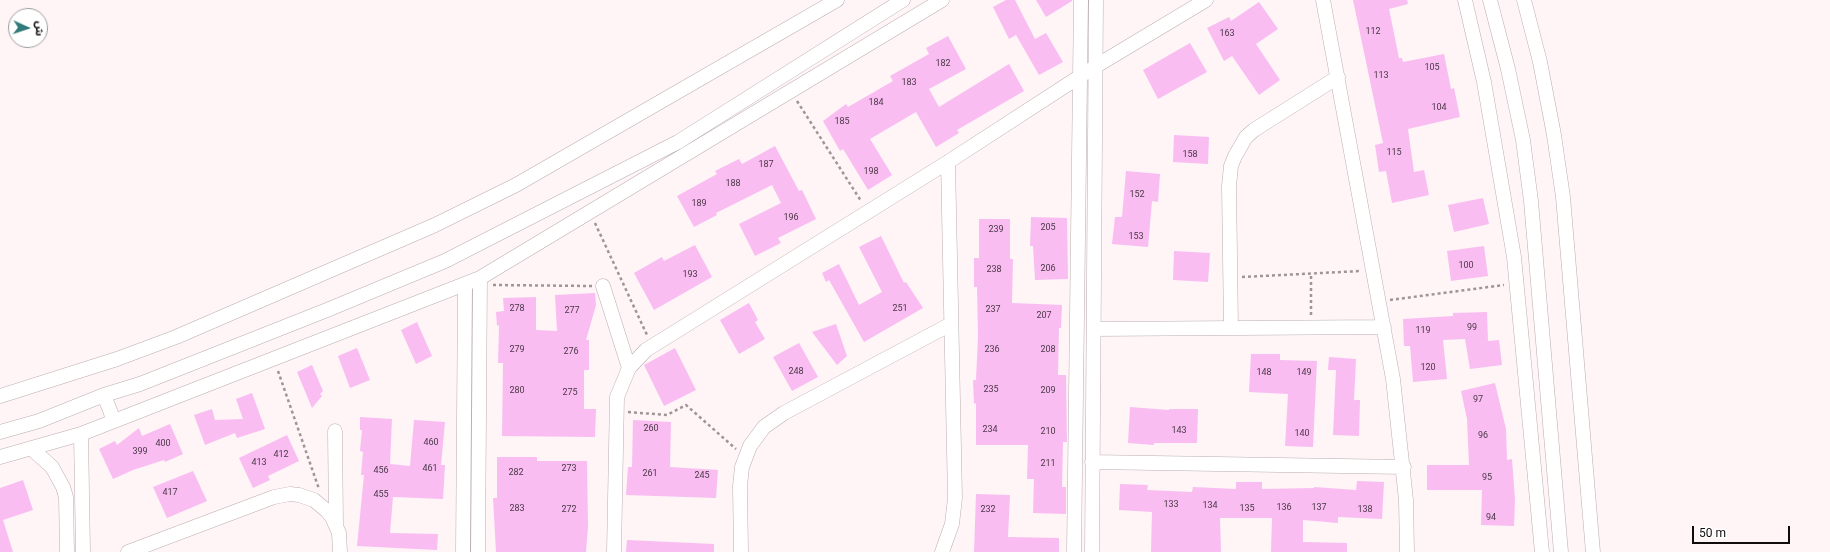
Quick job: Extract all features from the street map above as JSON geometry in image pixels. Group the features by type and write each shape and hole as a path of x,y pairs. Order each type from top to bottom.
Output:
{"street":[{"path":"0,396 117,359 176,337 435,225 516,185 837,0"},
{"path":"0,432 39,421 104,395 140,384 327,310 445,261 678,142 903,0"},
{"path":"0,457 81,434 465,285 480,282 590,213 942,0"},
{"path":"1074,552 1081,0"},
{"path":"1092,552 1096,0"},
{"path":"614,552 616,411 620,387 629,368 637,359 652,346 948,162 1096,66 1206,0"},
{"path":"1323,0 1384,327 1398,416 1404,467 1407,552"},
{"path":"1465,0 1484,82 1497,149 1514,257 1542,552"},
{"path":"1490,0 1508,69 1532,201 1561,552"},
{"path":"1524,0 1541,69 1554,135 1563,197 1593,552"},
{"path":"1231,328 1229,181 1231,166 1237,151 1254,130 1338,76"},
{"path":"678,142 687,155"},
{"path":"942,552 952,524 955,498 948,162"},
{"path":"1077,221 1094,222"},
{"path":"478,552 480,282"},
{"path":"463,552 465,285"},
{"path":"603,286 629,368"},
{"path":"740,552 740,486 745,458 756,436 774,419 951,324"},
{"path":"1094,329 1384,327"},
{"path":"104,395 114,421"},
{"path":"336,431 336,525"},
{"path":"81,434 83,552"},
{"path":"32,449 52,467 63,487 66,497 67,552"},
{"path":"1092,462 1404,467"},
{"path":"128,552 282,495 299,495 307,497 314,500 327,511 339,533 340,552"}],"path":[{"path":"792,92 868,212"},
{"path":"590,213 652,346"},
{"path":"1230,278 1373,271"},
{"path":"1311,274 1311,328"},
{"path":"480,282 624,286"},
{"path":"1379,302 1517,284"},
{"path":"273,360 327,511"},
{"path":"616,411 667,415 686,405 745,458"}],"building":[{"path":"1006,0 1015,0 1035,39 1046,33 1063,62 1039,75 1016,35 1009,39 993,7"},
{"path":"1036,0 1072,0 1072,1 1046,17"},
{"path":"1353,0 1407,0 1408,4 1389,9 1399,58 1402,58 1403,62 1444,54 1451,89 1454,88 1460,117 1408,129 1414,172 1424,170 1429,195 1392,203 1386,171 1379,172 1375,145 1383,143"},
{"path":"1259,2 1278,29 1256,44 1280,80 1259,95 1232,56 1224,61 1207,28 1229,17 1231,21"},
{"path":"948,36 966,69 929,89 939,107 1009,64 1024,91 957,130 959,133 936,147 916,112 870,139 892,175 868,190 843,149 840,151 823,121 846,104 848,107 893,81 890,76 929,54 926,48"},
{"path":"1190,43 1207,72 1158,99 1143,70"},
{"path":"1174,135 1209,137 1208,164 1173,162"},
{"path":"775,146 799,191 802,190 816,219 778,238 781,243 755,256 739,224 781,203 772,185 716,213 717,215 694,227 677,196 717,174 715,171 739,159 742,164"},
{"path":"1126,171 1160,174 1158,202 1152,201 1148,247 1112,244 1115,217 1122,217"},
{"path":"1483,198 1489,224 1454,232 1448,205"},
{"path":"1031,217 1067,218 1068,279 1035,280 1033,246 1030,246"},
{"path":"979,219 1010,219 1010,259 1013,259 1012,303 1062,305 1061,328 1059,328 1058,375 1066,375 1067,442 1063,442 1062,487 1066,487 1066,514 1033,513 1034,479 1027,479 1028,445 976,445 976,403 974,404 973,380 976,380 978,336 977,287 974,287 974,258 979,258"},
{"path":"881,236 904,283 906,282 923,308 864,342 829,280 826,282 822,273 839,264 859,305 882,292 859,247"},
{"path":"695,245 712,277 654,310 634,273 662,257 664,261"},
{"path":"1484,246 1488,276 1451,281 1447,251"},
{"path":"1174,251 1210,253 1208,282 1173,280"},
{"path":"595,293 596,305 586,340 589,340 589,370 584,370 584,409 596,409 595,437 502,436 503,363 498,363 499,325 497,326 496,312 504,311 503,298 536,297 536,330 557,331 555,295"},
{"path":"749,303 758,320 755,322 765,339 739,354 720,320"},
{"path":"1487,312 1488,341 1499,340 1502,365 1470,369 1465,339 1443,340 1447,379 1413,382 1410,346 1404,346 1403,319 1453,316 1453,313"},
{"path":"417,322 432,356 416,364 401,330"},
{"path":"836,324 847,356 837,365 812,332"},
{"path":"799,343 818,377 792,391 773,357"},
{"path":"357,348 370,380 350,388 338,356"},
{"path":"675,348 696,390 664,406 644,365"},
{"path":"1251,354 1280,354 1280,360 1317,361 1313,447 1285,446 1288,394 1249,392"},
{"path":"1329,357 1356,359 1354,400 1360,400 1359,436 1333,435 1336,370 1328,370"},
{"path":"312,365 323,391 320,394 322,396 312,408 297,372"},
{"path":"1495,383 1506,429 1507,460 1512,459 1515,500 1514,526 1481,525 1482,490 1427,490 1427,465 1469,465 1467,419 1461,391"},
{"path":"252,393 265,429 237,438 235,433 205,445 194,415 212,409 215,420 243,419 236,399"},
{"path":"1130,407 1169,410 1198,409 1197,443 1154,443 1154,445 1128,443"},
{"path":"360,417 392,419 390,464 410,466 414,420 445,422 441,465 445,465 443,499 393,497 390,533 438,534 437,550 357,546 364,475 361,475 363,452 360,451 362,430 360,430"},
{"path":"633,420 671,422 670,467 718,470 716,498 626,495 628,467 632,467"},
{"path":"170,424 183,454 165,462 164,460 133,470 113,479 99,449 115,441 117,445 139,428 142,436"},
{"path":"287,435 299,461 268,476 270,480 253,488 239,458"},
{"path":"497,457 537,457 537,461 587,461 588,527 586,552 496,552 493,498 497,498"},
{"path":"193,471 207,501 167,518 153,487"},
{"path":"23,480 33,510 3,520 13,552 0,552 0,488"},
{"path":"1357,481 1384,482 1382,519 1338,517 1338,523 1303,520 1303,542 1347,543 1347,552 1271,552 1272,518 1220,518 1221,552 1151,552 1152,512 1119,510 1120,484 1148,485 1147,490 1192,492 1193,487 1236,489 1236,482 1262,482 1262,489 1314,487 1356,490"},
{"path":"976,494 1010,495 1008,537 1059,538 1059,552 974,552"},
{"path":"627,540 714,544 714,552 626,552"}]}
